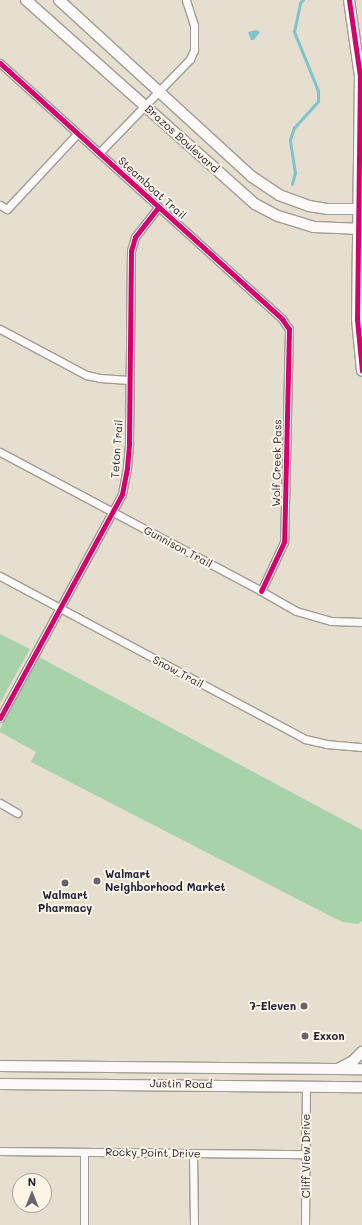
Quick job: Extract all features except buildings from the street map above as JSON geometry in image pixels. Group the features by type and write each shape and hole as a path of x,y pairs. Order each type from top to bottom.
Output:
{"main road":[{"name":"Brazos Boulevard","path":"26,0 255,204 278,216 314,227 360,229"},
{"name":"Brazos Boulevard","path":"59,0 251,176 279,195 309,206 327,209 360,209"},
{"path":"349,0 360,76 360,229 357,319 362,371"},
{"path":"340,1069 353,1062 362,1052"},
{"name":"Justin Road","path":"0,1066 362,1069"},
{"path":"73,1067 74,1084"},
{"name":"Justin Road","path":"0,1084 362,1087"}],"street":[{"path":"99,153 144,105 182,69 190,59 194,50 194,25 186,0"},
{"name":"Steamboat Trail","path":"0,63 282,319 289,329"},
{"path":"0,205 7,209 77,134"},
{"name":"Teton Trail","path":"0,718 122,494 127,468 130,250 135,237 158,208"},
{"path":"0,329 86,375 100,378 129,380"},
{"name":"Wolf Creek Pass","path":"261,591 284,542 289,329"},
{"name":"Gunnison Trail","path":"0,452 296,611 331,621 362,622"},
{"name":"Snow Trail","path":"0,576 305,739 362,747"},
{"path":"0,803 17,813"},
{"name":"Cliff View Drive","path":"306,1086 306,1225"},
{"name":"Rocky Point Drive","path":"0,1151 306,1154"},
{"path":"84,1152 84,1225"},
{"path":"194,1153 194,1225"}],"green space":[{"path":"0,634 30,649 0,703"},
{"path":"37,656 362,830 362,921 358,924 343,922 334,918 31,762 36,752 0,732 0,729"}],"water":[{"path":"257,30 260,32 254,40 251,40 248,32"}],"waterway":[{"path":"292,184 295,173 290,140 294,128 318,101 318,91 294,32 300,3 303,0"}],"cycle path":[{"path":"349,0 360,76 357,319 362,371"},
{"path":"0,63 282,319 289,329 284,542 261,591"},
{"path":"0,718 122,494 127,468 129,443 131,251 135,237 158,208"}],"place":[{"name":"Walmart Neighborhood Market","path":"97,881"},
{"name":"Walmart Pharmacy","path":"65,883"},
{"name":"7-Eleven","path":"304,1006"},
{"name":"Exxon","path":"305,1036"}]}
